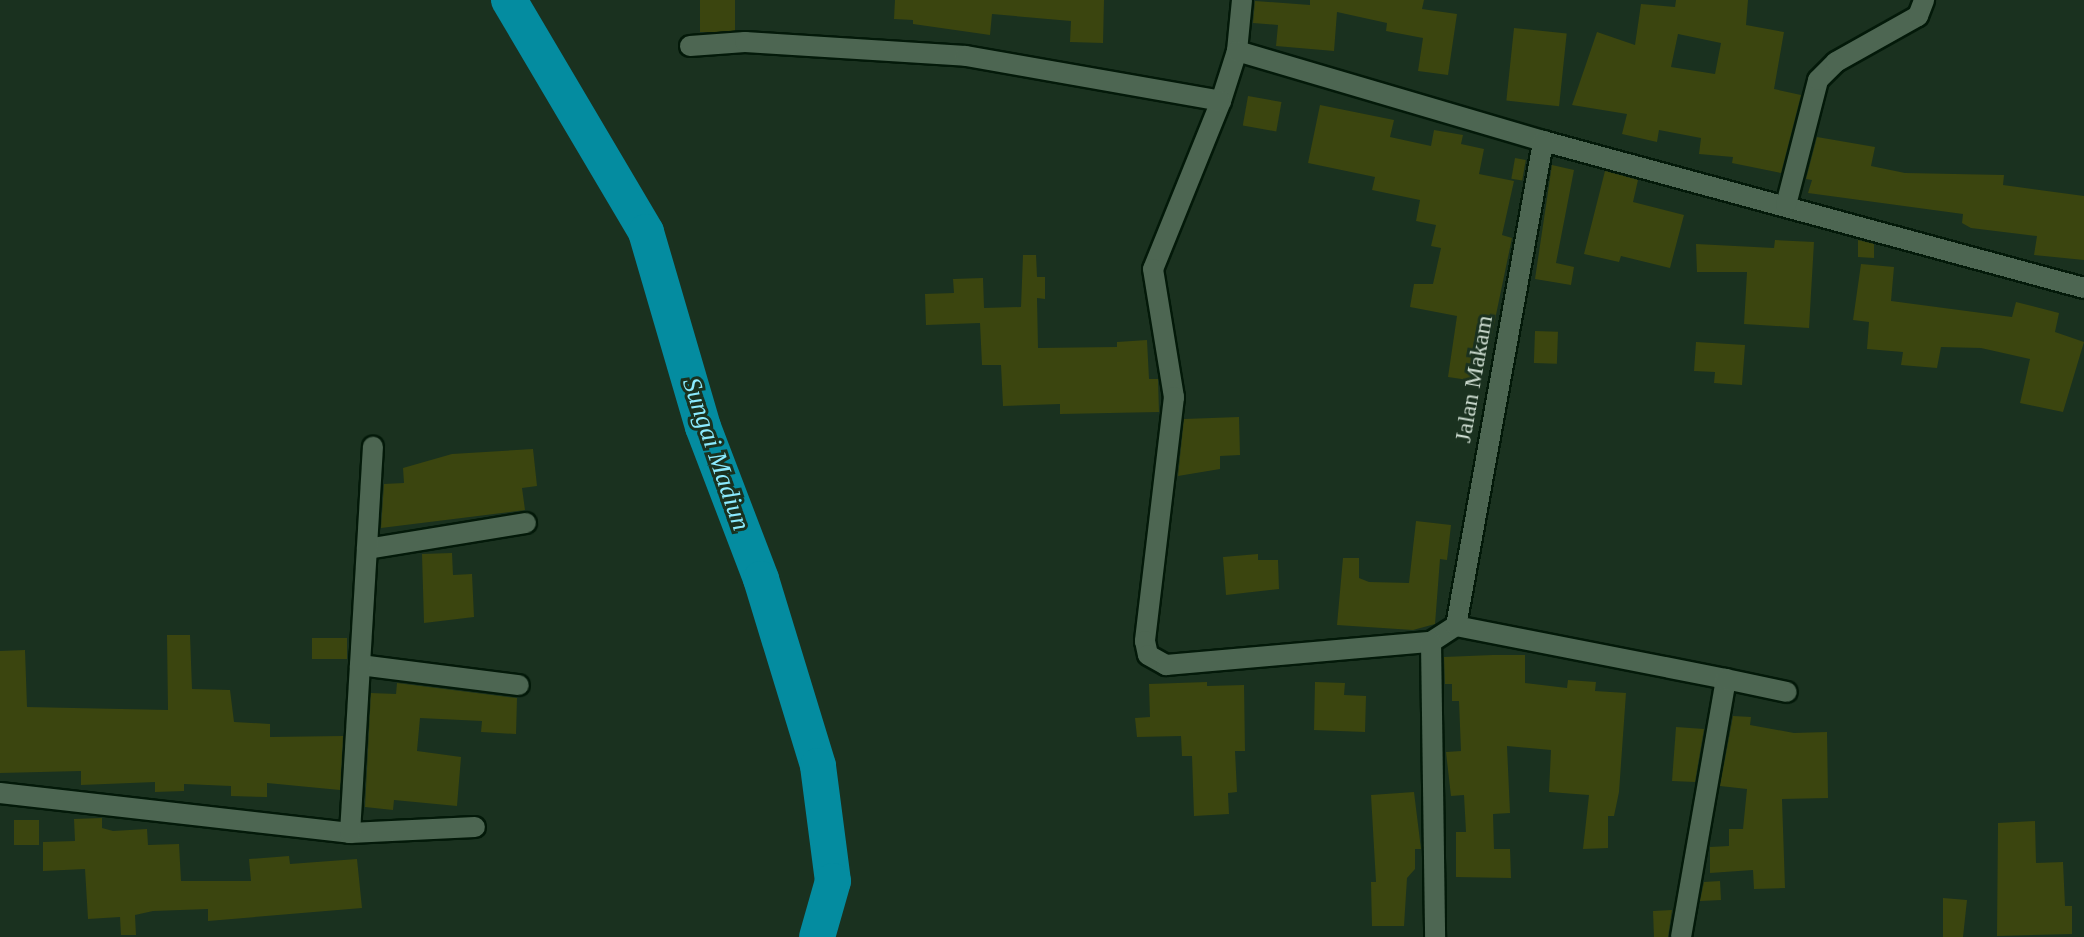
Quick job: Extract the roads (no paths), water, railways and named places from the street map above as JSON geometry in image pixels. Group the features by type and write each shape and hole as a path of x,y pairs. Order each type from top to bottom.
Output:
{"street":[{"path":"1242,0 1237,51 1221,101 1153,269 1174,397 1145,641 1148,655 1166,665 1431,642 1456,626 1787,692"},
{"path":"1786,205 1818,80 1836,62 1918,16 1924,0"},
{"path":"690,46 745,42 966,56 1221,101"},
{"path":"1237,51 1543,141 2084,288"},
{"name":"Jalan Makam","path":"1456,626 1543,141"},
{"path":"350,833 373,447"},
{"path":"367,549 526,523"},
{"path":"1431,642 1435,937"},
{"path":"360,665 519,685"},
{"path":"1681,937 1726,679"},
{"path":"0,793 350,833 475,827"}],"waterway":[{"name":"Sungai Madiun","path":"509,0 646,232 703,427 761,579 818,766 833,881 817,937"}]}
